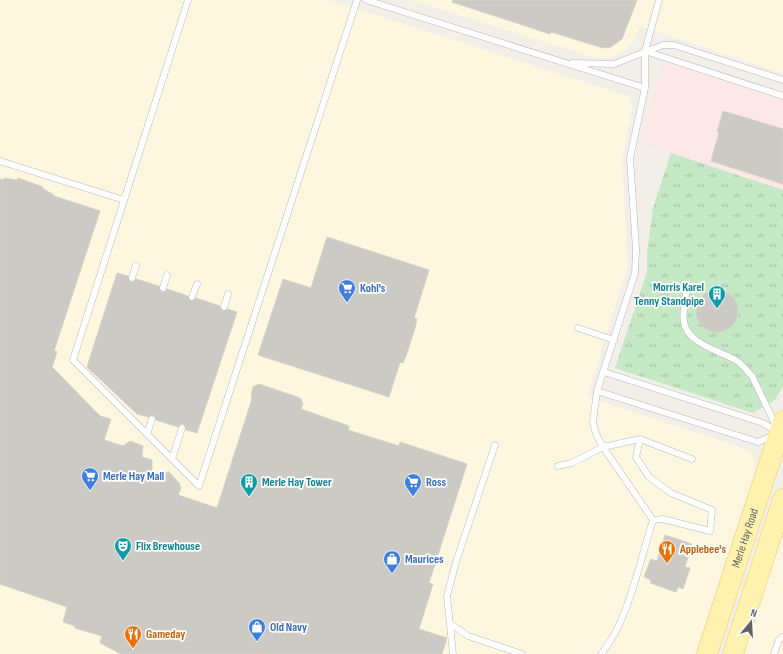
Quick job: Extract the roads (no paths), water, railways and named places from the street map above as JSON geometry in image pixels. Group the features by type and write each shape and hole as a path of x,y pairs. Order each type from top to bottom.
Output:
{"main road":[{"name":"Merle Hay Road","path":"707,654 781,427"},
{"name":"Merle Hay Road","path":"733,654 783,499"}],"lane":[{"path":"188,0 73,360 123,405 147,434 199,486 357,0"},
{"path":"366,0 645,88"},
{"path":"653,520 603,447 596,434 593,422 597,391 635,273 636,249 630,158 645,88 645,51 659,0"},
{"path":"561,62 614,64 663,45 674,45 783,80"},
{"path":"645,51 783,96"},
{"path":"0,161 124,200"},
{"path":"132,278 136,265"},
{"path":"163,288 167,274"},
{"path":"192,297 197,284"},
{"path":"688,285 684,322 688,331 705,346 738,362 752,376 781,427"},
{"path":"224,307 228,294"},
{"path":"578,328 614,340"},
{"path":"604,372 763,423 781,427"},
{"path":"597,391 758,442 781,427"},
{"path":"147,434 152,419"},
{"path":"172,459 182,428"},
{"path":"640,439 636,457 649,477 671,493 712,510 710,531 663,519 653,520"},
{"path":"558,466 572,463 603,447 640,439 692,459"},
{"path":"461,654 453,653 447,596 456,562 495,445"},
{"path":"601,654 611,640 622,617 653,520"},
{"path":"450,624 468,636 522,654"},
{"path":"774,654 779,640 783,637"},
{"path":"508,654 515,652"}],"place":[{"name":"Kohl's","path":"347,303"},
{"name":"Morris Karel Tenny Standpipe","path":"717,309"},
{"name":"Merle Hay Mall","path":"90,491"},
{"name":"Merle Hay Tower","path":"249,497"},
{"name":"Ross","path":"413,497"},
{"name":"Flix Brewhouse","path":"123,561"},
{"name":"Applebee's","path":"667,564"},
{"name":"Maurices","path":"392,574"},
{"name":"Old Navy","path":"257,642"},
{"name":"Gameday","path":"133,649"}]}
